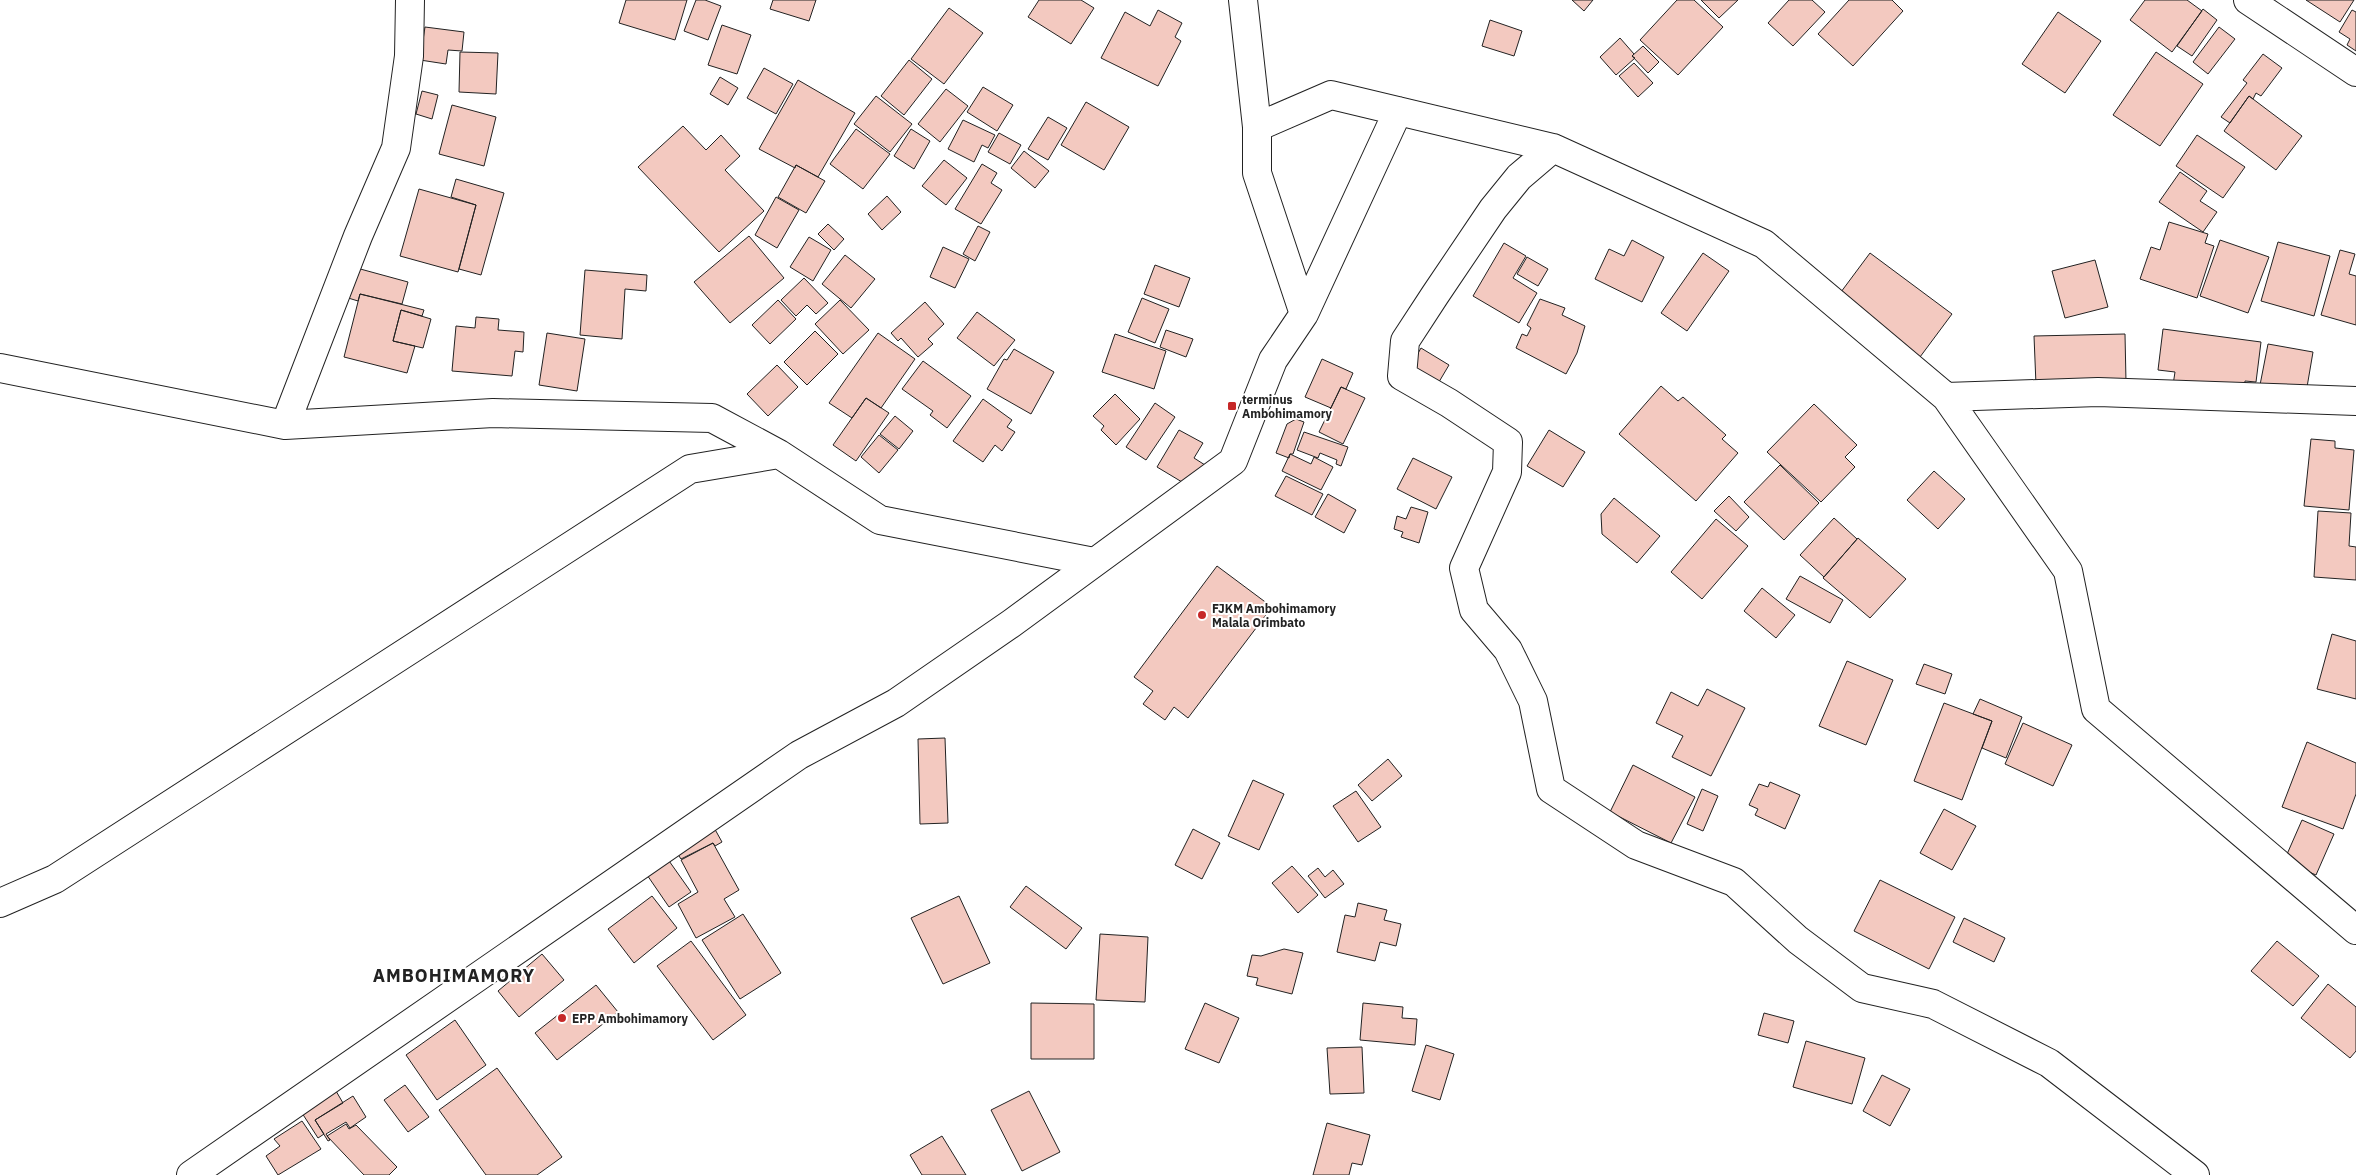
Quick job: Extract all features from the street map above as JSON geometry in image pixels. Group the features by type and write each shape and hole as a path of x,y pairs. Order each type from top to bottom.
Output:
{"street":[{"path":"285,425 358,236 396,148 408,56 410,0"},
{"path":"1243,0 1256,128 1257,173 1304,314"},
{"path":"2248,0 2356,72"},
{"path":"1256,128 1331,95 1553,148 1764,244 1946,397 2068,571 2096,709 2356,930"},
{"path":"191,1175 799,756 896,703 1012,623 1233,461 1272,360 1304,314 1398,112"},
{"path":"1553,148 1519,177 1493,209 1435,295 1405,341 1402,376 1449,403 1508,442 1507,472 1464,568 1474,610 1508,650 1533,701 1550,789 1636,844 1734,882 1798,940 1862,988 1933,1004 2049,1063 2195,1175"},
{"path":"0,368 285,425 493,413 712,418 779,454 880,520 1094,562"},
{"path":"1946,397 2098,392 2356,400"},
{"path":"0,903 54,879 690,469 779,454"}],"building":[{"path":"626,0 687,0 675,40 619,23"},
{"path":"696,0 705,0 721,6 708,40 684,31"},
{"path":"773,0 816,0 809,21 770,9"},
{"path":"1039,0 1081,0 1094,8 1071,44 1028,17"},
{"path":"1572,0 1593,0 1584,11"},
{"path":"1677,0 1694,0 1723,27 1678,75 1640,40"},
{"path":"1701,0 1738,0 1719,18"},
{"path":"1789,0 1812,0 1825,12 1793,46 1768,23"},
{"path":"1849,0 1892,0 1903,11 1853,66 1818,34"},
{"path":"2145,0 2187,0 2202,11 2172,52 2130,20"},
{"path":"2306,0 2354,0 2340,22"},
{"path":"949,8 983,33 944,84 911,59"},
{"path":"2203,9 2217,20 2192,56 2177,46"},
{"path":"1158,10 1182,23 1175,37 1181,41 1158,86 1101,58 1125,12 1150,26"},
{"path":"2352,10 2356,12 2356,51 2347,45 2350,39 2339,32"},
{"path":"2058,12 2101,41 2065,93 2022,64"},
{"path":"1490,20 1522,31 1514,56 1482,46"},
{"path":"722,25 751,35 737,74 708,65"},
{"path":"425,27 464,32 462,51 448,50 446,64 420,60"},
{"path":"2219,27 2235,39 2208,74 2193,62"},
{"path":"1620,38 1634,54 1632,56 1635,58 1616,75 1600,57"},
{"path":"1643,46 1659,62 1648,73 1632,56"},
{"path":"460,52 498,53 496,94 459,92"},
{"path":"2156,52 2203,84 2160,146 2113,115"},
{"path":"2263,54 2282,68 2261,96 2256,93 2253,99 2249,96 2230,123 2221,117 2247,83 2243,80"},
{"path":"909,60 932,79 904,115 881,96"},
{"path":"1634,63 1653,83 1638,97 1619,76"},
{"path":"764,68 793,84 776,114 747,98"},
{"path":"720,77 738,88 728,105 710,94"},
{"path":"798,80 855,113 818,177 796,165 795,168 759,149"},
{"path":"983,87 1013,105 997,131 967,112"},
{"path":"946,89 968,106 940,142 918,124"},
{"path":"422,91 438,95 432,119 416,114"},
{"path":"876,96 912,124 890,152 854,124"},
{"path":"2249,96 2302,136 2276,170 2224,131"},
{"path":"1086,102 1129,127 1104,170 1061,145"},
{"path":"452,105 496,117 484,166 439,154"},
{"path":"1048,117 1067,128 1048,160 1028,149"},
{"path":"963,120 995,135 988,148 982,145 974,162 948,149"},
{"path":"683,126 706,150 721,135 740,156 725,170 764,211 719,252 638,167"},
{"path":"856,129 890,154 863,189 830,164"},
{"path":"911,129 930,141 914,169 894,156"},
{"path":"999,133 1021,145 1010,164 988,152"},
{"path":"2197,135 2245,167 2223,198 2176,166"},
{"path":"1024,151 1049,171 1035,188 1011,168"},
{"path":"944,160 967,178 946,205 922,186"},
{"path":"982,164 997,173 991,183 1002,190 981,224 955,209"},
{"path":"796,165 825,181 806,213 778,197"},
{"path":"2180,172 2207,191 2200,201 2217,212 2203,232 2159,202"},
{"path":"456,179 504,193 481,275 459,269 476,205 451,197"},
{"path":"419,189 476,205 458,272 400,256"},
{"path":"887,196 901,212 882,230 868,214"},
{"path":"776,197 799,210 777,248 755,235"},
{"path":"2169,222 2208,234 2205,243 2214,246 2197,298 2140,279 2151,247 2160,250"},
{"path":"828,224 844,239 834,250 818,234"},
{"path":"978,226 990,232 975,261 963,254"},
{"path":"749,236 784,278 730,323 694,282"},
{"path":"809,237 831,250 813,281 790,267"},
{"path":"1632,240 1664,257 1642,302 1595,279 1609,249 1624,256"},
{"path":"2220,240 2269,257 2248,313 2200,296"},
{"path":"2278,242 2330,256 2314,316 2261,301"},
{"path":"1504,243 1526,256 1513,278 1537,293 1519,323 1473,296"},
{"path":"943,247 969,259 955,288 930,277"},
{"path":"2340,250 2355,254 2349,274 2356,276 2356,325 2321,315"},
{"path":"1703,253 1729,271 1687,331 1661,313"},
{"path":"1870,253 1952,314 1920,357 1838,296"},
{"path":"845,255 875,279 851,308 822,284"},
{"path":"1527,257 1548,269 1538,286 1517,274"},
{"path":"2095,260 2108,307 2065,318 2052,271"},
{"path":"1155,265 1190,278 1179,307 1144,294"},
{"path":"353,267 408,282 402,304 360,294 358,301 345,297"},
{"path":"585,270 647,275 646,291 625,289 622,339 580,335"},
{"path":"804,278 828,303 816,314 807,305 796,316 781,300"},
{"path":"360,294 424,310 422,316 401,310 393,341 415,346 407,373 344,357"},
{"path":"1142,298 1169,309 1155,343 1128,332"},
{"path":"1540,299 1565,308 1562,315 1585,326 1577,353 1566,374 1516,348 1522,334 1527,336 1531,328 1527,325"},
{"path":"778,300 796,319 770,344 752,325"},
{"path":"840,300 869,330 843,354 815,324"},
{"path":"925,302 944,324 928,339 933,344 918,357 901,338 898,341 891,333"},
{"path":"401,310 431,319 423,348 393,341"},
{"path":"977,312 1015,340 994,366 957,338"},
{"path":"476,317 499,319 498,330 524,332 523,352 515,351 512,376 452,371 456,326 475,328"},
{"path":"2163,329 2261,342 2256,382 2245,381 2244,395 2173,385 2175,372 2158,370"},
{"path":"1166,330 1193,339 1186,357 1160,347"},
{"path":"815,331 838,354 807,385 784,362"},
{"path":"547,333 585,339 577,391 539,385"},
{"path":"878,333 915,359 881,408 866,398 852,418 829,403"},
{"path":"1115,334 1166,351 1154,389 1102,372"},
{"path":"2125,334 2126,382 2036,385 2034,336"},
{"path":"2268,344 2313,352 2306,393 2260,385"},
{"path":"1421,348 1449,365 1433,392 1405,376"},
{"path":"1014,349 1054,372 1031,414 987,389 1004,359 1007,360"},
{"path":"1322,359 1353,373 1346,389 1341,387 1331,408 1305,397"},
{"path":"923,361 971,396 947,428 930,415 933,411 902,389"},
{"path":"777,365 798,387 768,416 747,394"},
{"path":"1661,386 1678,401 1683,397 1726,435 1722,439 1738,453 1696,501 1619,434"},
{"path":"1341,387 1365,398 1343,444 1319,432"},
{"path":"1115,394 1140,419 1116,445 1101,430 1104,426 1093,416"},
{"path":"866,398 889,413 856,461 833,445"},
{"path":"983,399 1012,420 1007,427 1015,432 1002,451 995,445 983,462 953,441"},
{"path":"1155,403 1175,417 1146,460 1126,447"},
{"path":"1814,404 1857,445 1845,457 1855,467 1821,502 1767,452"},
{"path":"895,416 913,431 899,449 880,434"},
{"path":"1296,419 1304,422 1293,454 1290,454 1289,458 1276,453 1287,424"},
{"path":"1179,430 1203,443 1194,458 1205,465 1192,488 1157,467"},
{"path":"1549,430 1585,452 1563,487 1527,466"},
{"path":"1304,432 1348,447 1341,466 1336,464 1337,460 1320,453 1318,458 1297,450"},
{"path":"879,435 898,450 879,473 861,457"},
{"path":"2311,439 2335,441 2335,448 2354,450 2349,510 2304,506"},
{"path":"1290,454 1311,464 1314,457 1333,467 1321,490 1282,471"},
{"path":"1413,458 1452,477 1436,509 1397,489"},
{"path":"1780,465 1819,503 1784,540 1744,502"},
{"path":"1934,471 1965,499 1938,529 1907,500"},
{"path":"1286,476 1323,494 1312,515 1275,496"},
{"path":"1328,494 1356,510 1344,533 1315,517"},
{"path":"1729,496 1749,517 1736,531 1714,511"},
{"path":"1614,498 1660,536 1637,563 1602,534 1601,514"},
{"path":"1411,507 1428,512 1419,543 1401,537 1403,532 1394,529 1397,516 1406,519"},
{"path":"2318,511 2351,513 2349,546 2356,547 2356,580 2314,577"},
{"path":"1834,518 1857,539 1824,577 1800,555"},
{"path":"1716,519 1748,546 1702,599 1671,572"},
{"path":"1858,538 1906,579 1870,618 1823,578"},
{"path":"1217,566 1272,607 1188,718 1174,707 1165,720 1143,704 1153,691 1134,677"},
{"path":"1800,576 1843,600 1830,623 1786,599"},
{"path":"1762,588 1795,615 1776,638 1744,611"},
{"path":"2332,634 2356,641 2356,699 2317,689"},
{"path":"1847,661 1893,680 1866,745 1819,726"},
{"path":"1924,664 1952,674 1945,694 1916,684"},
{"path":"1707,689 1745,708 1711,776 1672,757 1683,736 1656,723 1671,692 1698,706"},
{"path":"1980,699 2022,717 2006,758 1982,748 1992,721 1973,714"},
{"path":"1944,703 1992,721 1962,800 1914,781"},
{"path":"2023,723 2072,745 2053,786 2005,764"},
{"path":"945,738 948,823 920,824 918,739"},
{"path":"2307,742 2356,763 2356,794 2343,829 2282,807"},
{"path":"1388,759 1402,776 1372,801 1358,785"},
{"path":"1633,765 1695,797 1671,843 1610,812"},
{"path":"1253,780 1284,794 1259,850 1228,836"},
{"path":"1770,782 1800,795 1785,829 1755,815 1758,809 1749,805 1759,784 1768,787"},
{"path":"1702,789 1718,796 1703,831 1687,824"},
{"path":"1356,791 1381,827 1358,842 1333,806"},
{"path":"1944,809 1976,826 1952,870 1920,853"},
{"path":"2302,820 2334,834 2316,875 2284,861"},
{"path":"712,824 722,842 715,846 713,843 681,859 673,847"},
{"path":"1193,829 1220,843 1202,879 1175,865"},
{"path":"713,843 739,890 724,899 735,917 696,938 678,904 698,892 681,860"},
{"path":"667,858 691,892 669,907 645,872"},
{"path":"1292,866 1318,895 1298,913 1272,883"},
{"path":"1318,868 1325,877 1333,870 1344,884 1325,898 1308,876"},
{"path":"1880,880 1955,917 1929,969 1854,931"},
{"path":"1026,886 1082,928 1066,949 1010,907"},
{"path":"652,896 677,928 634,963 608,929"},
{"path":"959,896 990,963 943,984 911,918"},
{"path":"1358,903 1387,910 1384,920 1401,924 1396,946 1380,942 1375,961 1337,952 1345,915 1355,917"},
{"path":"743,914 781,973 740,999 702,940"},
{"path":"1964,918 2005,938 1994,962 1953,942"},
{"path":"1100,934 1148,937 1145,1002 1096,1000"},
{"path":"691,941 746,1015 713,1040 657,966"},
{"path":"2277,941 2319,976 2293,1006 2251,971"},
{"path":"1284,949 1303,953 1292,994 1256,985 1258,978 1247,976 1252,955 1261,956"},
{"path":"542,954 564,980 519,1017 498,991"},
{"path":"2328,984 2356,1007 2356,1051 2350,1058 2301,1018"},
{"path":"596,985 618,1012 557,1060 535,1033"},
{"path":"1031,1003 1094,1004 1094,1059 1031,1059"},
{"path":"1205,1003 1239,1018 1219,1063 1185,1049"},
{"path":"1363,1003 1403,1007 1402,1018 1417,1019 1415,1045 1360,1040"},
{"path":"1764,1013 1794,1021 1788,1043 1758,1035"},
{"path":"455,1020 486,1065 437,1100 406,1055"},
{"path":"1806,1041 1865,1058 1852,1104 1793,1087"},
{"path":"1426,1045 1454,1054 1440,1100 1412,1091"},
{"path":"1362,1047 1364,1093 1330,1094 1327,1048"},
{"path":"497,1068 562,1157 537,1175 486,1175 439,1110"},
{"path":"1882,1075 1910,1089 1890,1126 1863,1111"},
{"path":"405,1085 429,1117 408,1132 384,1100"},
{"path":"336,1091 343,1103 315,1120 324,1134 318,1138 302,1113"},
{"path":"1029,1091 1060,1152 1022,1171 991,1110"},
{"path":"353,1096 366,1117 350,1128 346,1122 326,1134 330,1140 328,1141 315,1120"},
{"path":"302,1121 321,1149 278,1175 266,1156 280,1146 274,1139"},
{"path":"1327,1123 1370,1135 1362,1165 1352,1163 1349,1175 1313,1175"},
{"path":"346,1124 349,1129 356,1125 397,1167 389,1175 364,1175 327,1136"},
{"path":"942,1136 966,1175 922,1175 910,1155"}],"place":[{"name":"terminus Ambohimamory","path":"1232,406"},
{"name":"FJKM Ambohimamory Malala Orimbato","path":"1202,615"},
{"name":"EPP Ambohimamory","path":"562,1018"}],"district":[{"name":"AMBOHIMAMORY","path":"454,975"}]}
